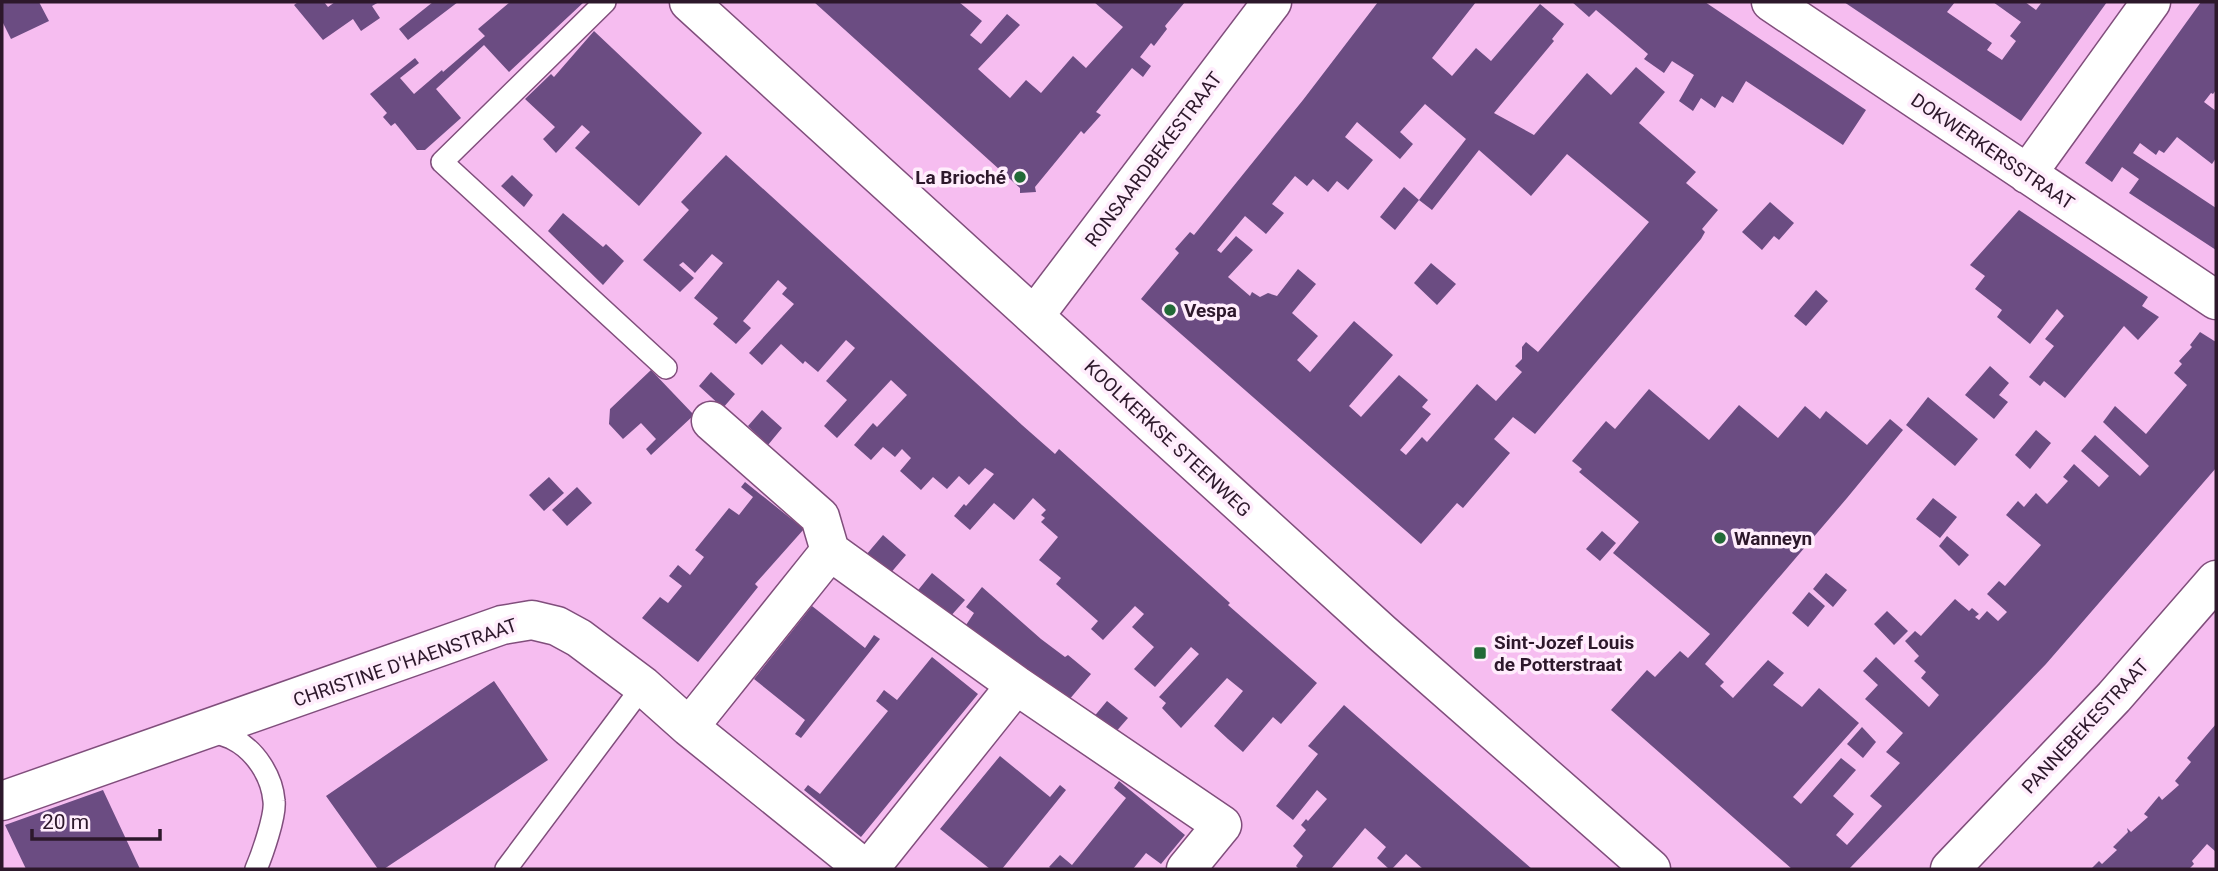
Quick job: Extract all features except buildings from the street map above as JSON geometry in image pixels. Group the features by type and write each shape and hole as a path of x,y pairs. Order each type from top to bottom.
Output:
{"street":[{"name":"KOOLKERKSE STEENWEG","path":"689,2 1382,633 1651,869"},
{"name":"RONSAARDBEKESTRAAT","path":"1035,315 1272,2"},
{"name":"DOKWERKERSSTRAAT","path":"1771,2 2216,300"},
{"path":"2027,174 2151,2"},
{"path":"711,421 820,517 830,551 1016,685 1222,825 1186,869"},
{"path":"688,727 830,551"},
{"name":"PANNEBEKESTRAAT","path":"1950,869 2114,697 2216,580"},
{"name":"CHRISTINE D'HAENSTRAAT","path":"2,801 502,625 532,620 557,626 579,638 643,686 688,727 867,869"},
{"path":"867,869 1016,685"}],"lane":[{"path":"604,2 442,162 666,368"},
{"path":"506,869 643,686"},
{"path":"207,729 235,740 256,756 270,782 275,803 262,856 256,869"}],"place":[{"name":"La Brioché","path":"1020,177"},
{"name":"Vespa","path":"1170,310"},
{"name":"Wanneyn","path":"1720,538"},
{"name":"Sint-Jozef Louis de Potterstraat","path":"1480,653"}]}
